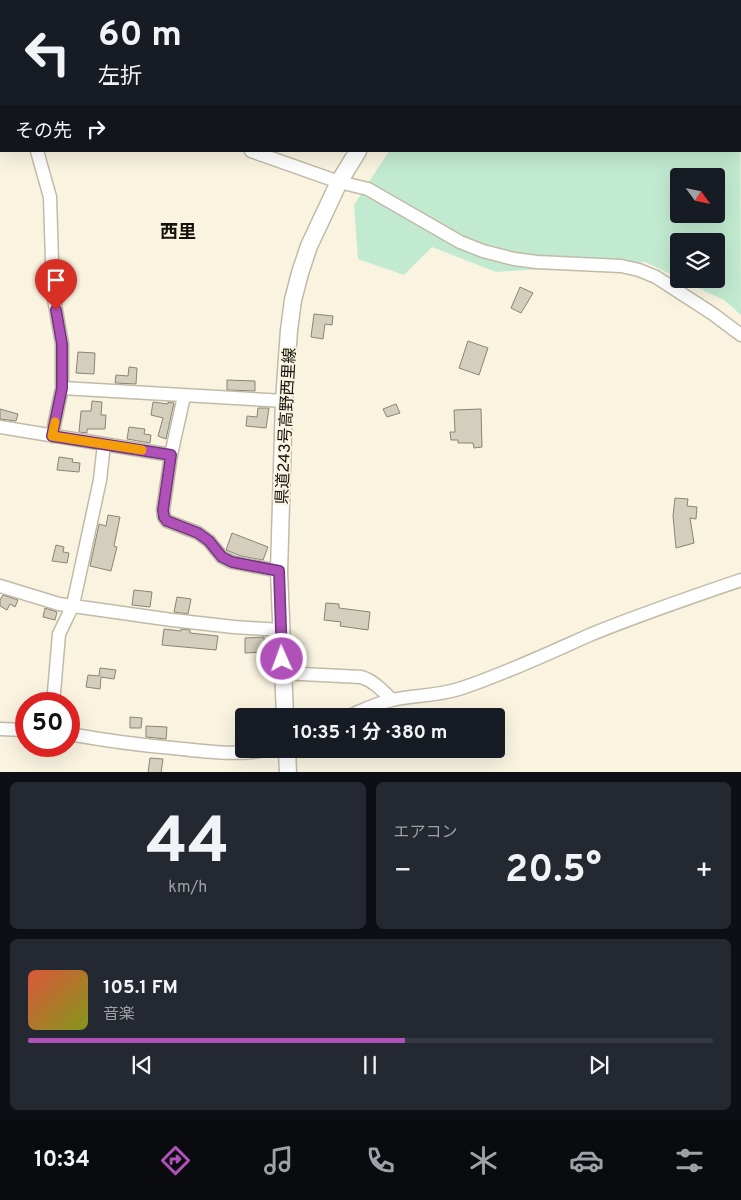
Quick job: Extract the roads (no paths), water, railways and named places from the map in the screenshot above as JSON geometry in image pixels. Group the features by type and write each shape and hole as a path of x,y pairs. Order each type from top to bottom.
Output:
{"main road":[{"name":"県道243号高野西里線","path":"284,708 279,571 284,401 289,330 293,300 309,246 339,182 357,152"},
{"path":"287,758 288,772"}],"street":[{"path":"37,152 50,197 53,293 62,344 62,388 52,436"},
{"path":"254,152 339,182 368,189 460,242 483,251 514,259 537,262 621,266 639,270 656,277 713,314 741,335"},
{"path":"62,388 284,401"},
{"path":"184,396 171,455 163,510 164,517 167,521 198,533 209,541 222,557 232,562 279,571"},
{"path":"0,428 171,455"},
{"path":"54,692 59,634 74,605 100,480 104,444"},
{"path":"368,708 392,700 434,695 460,689 514,669 654,609 741,580"},
{"path":"0,586 59,604 172,620 281,630"},
{"path":"282,673 361,677 370,680 392,700"},
{"path":"0,729 15,730"},
{"path":"80,736 220,754 235,753"}],"district":[{"name":"西里","path":"178,232"}]}
